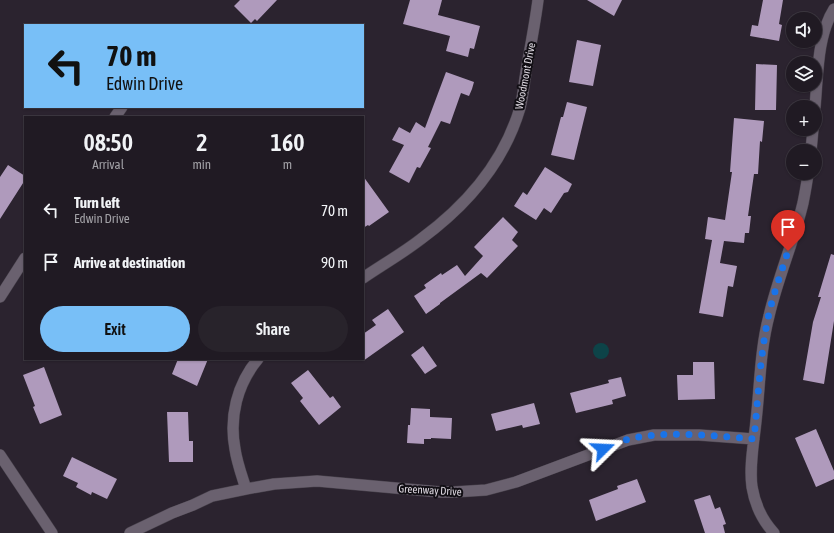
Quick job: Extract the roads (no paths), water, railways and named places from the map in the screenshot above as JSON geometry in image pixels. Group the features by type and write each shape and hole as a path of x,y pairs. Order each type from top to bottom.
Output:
{"street":[{"name":"Woodmont Drive","path":"364,277 420,240 444,221 478,186 499,156 520,107 538,0"},
{"path":"816,100 821,42 828,20 834,9"},
{"path":"774,533 759,513 752,486 751,473 754,439 763,347 768,318 802,208 807,180"},
{"path":"0,297 24,260"},
{"path":"246,488 235,450 233,421 235,405 244,379 257,360"},
{"name":"Greenway Drive","path":"130,533 212,496 246,488 274,484 317,481 440,492 486,490 516,482 628,440 654,435 699,435 754,439"},
{"path":"0,455 52,533"}]}
